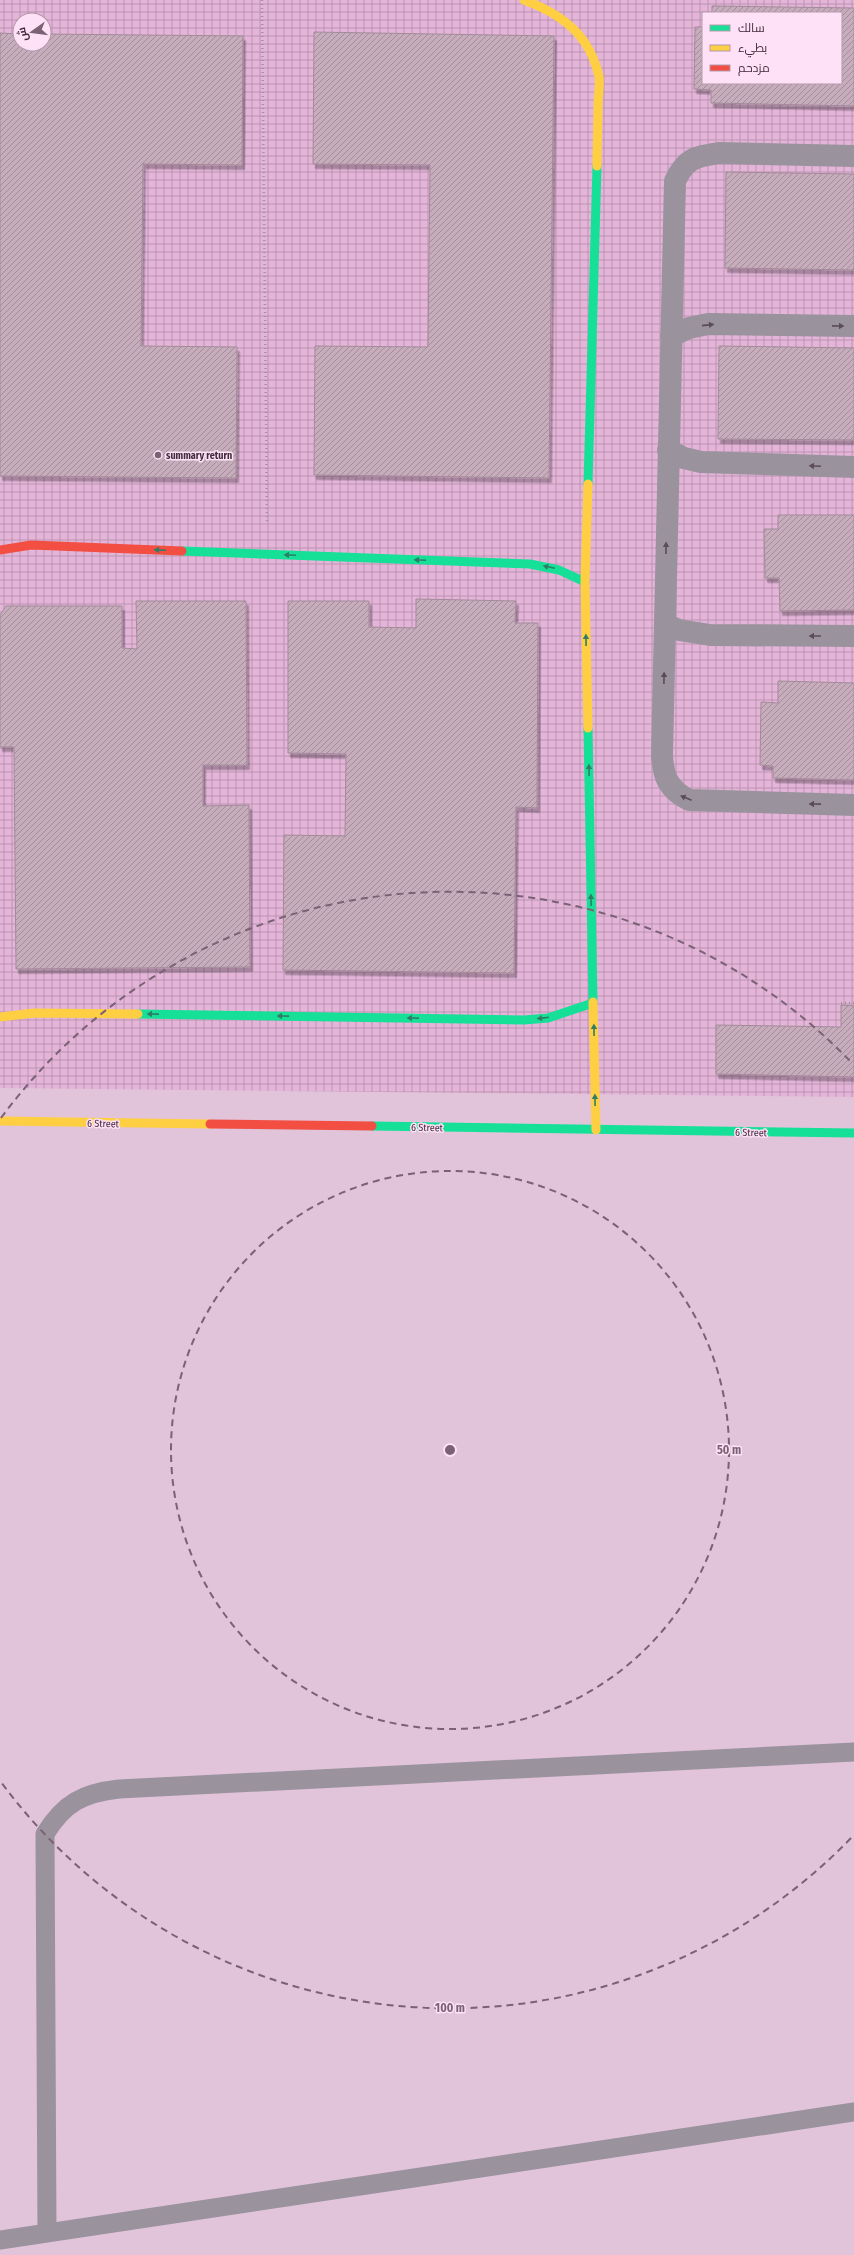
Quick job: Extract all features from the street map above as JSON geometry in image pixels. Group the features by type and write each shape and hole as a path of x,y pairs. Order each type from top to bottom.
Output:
{"street":[{"path":"524,0 548,8 573,25 590,50 599,78 585,582 596,1130"},
{"path":"854,156 719,153 691,158 681,168 675,180 673,194 662,769 667,783 676,794 689,800 703,802 854,805"},
{"path":"671,336 689,328 708,324 854,326"},
{"path":"668,450 684,458 701,462 854,467"},
{"path":"0,550 7,547 31,545 530,564 562,570 585,582"},
{"path":"665,624 679,630 710,635 854,636"},
{"path":"0,1018 34,1012 524,1020 548,1018 593,1004"},
{"name":"6 Street","path":"0,1121 854,1133"}],"lane":[{"path":"47,2233 45,1834 61,1811 79,1799 98,1792 119,1789 854,1752"},
{"path":"0,2240 854,2112"}],"path":[{"path":"262,0 267,554"},
{"path":"840,1003 854,1003"}],"shaded area":[{"path":"0,0 854,0 854,1097 0,1088"}],"building":[{"path":"712,6 854,8 854,106 711,103 711,90 694,89 695,27 702,27 702,84 842,84 842,12 712,12"},
{"path":"314,32 554,36 549,478 314,475 315,346 428,347 430,165 313,164"},
{"path":"0,33 12,34 12,52 52,52 52,34 243,36 242,165 143,164 141,346 237,347 236,478 0,476"},
{"path":"726,172 854,174 854,270 725,268"},
{"path":"719,346 854,348 854,440 718,439"},
{"path":"778,515 854,515 854,610 780,611 779,578 765,578 764,529 778,529"},
{"path":"416,599 516,601 515,623 538,623 537,808 516,807 514,973 283,970 284,835 345,836 346,754 288,753 288,601 369,601 369,627 416,628"},
{"path":"136,601 246,601 247,765 203,765 203,806 249,805 250,967 16,969 14,747 0,747 0,615 6,606 122,606 122,648 137,649"},
{"path":"778,681 854,683 854,780 773,778 773,766 760,765 761,702 778,703"},
{"path":"841,1005 854,1006 854,1077 716,1074 716,1025 841,1027"}],"traffic: fast":[{"path":"588,484 597,166"},
{"path":"182,551 530,564 559,570 585,582"},
{"path":"588,728 593,1002"},
{"path":"138,1014 524,1020 548,1018 593,1003"},
{"path":"372,1126 854,1133"}],"traffic: slow":[{"path":"524,0 562,19 581,38 589,49 595,62 599,77 597,166"},
{"path":"588,484 585,582 588,728"},
{"path":"593,1002 596,1130"},
{"path":"0,1017 34,1013 138,1014"},
{"path":"0,1121 210,1124"}],"traffic: jam":[{"path":"0,550 31,545 182,551"},
{"path":"210,1124 372,1126"}],"place":[{"name":"summary return","path":"158,455"}]}
